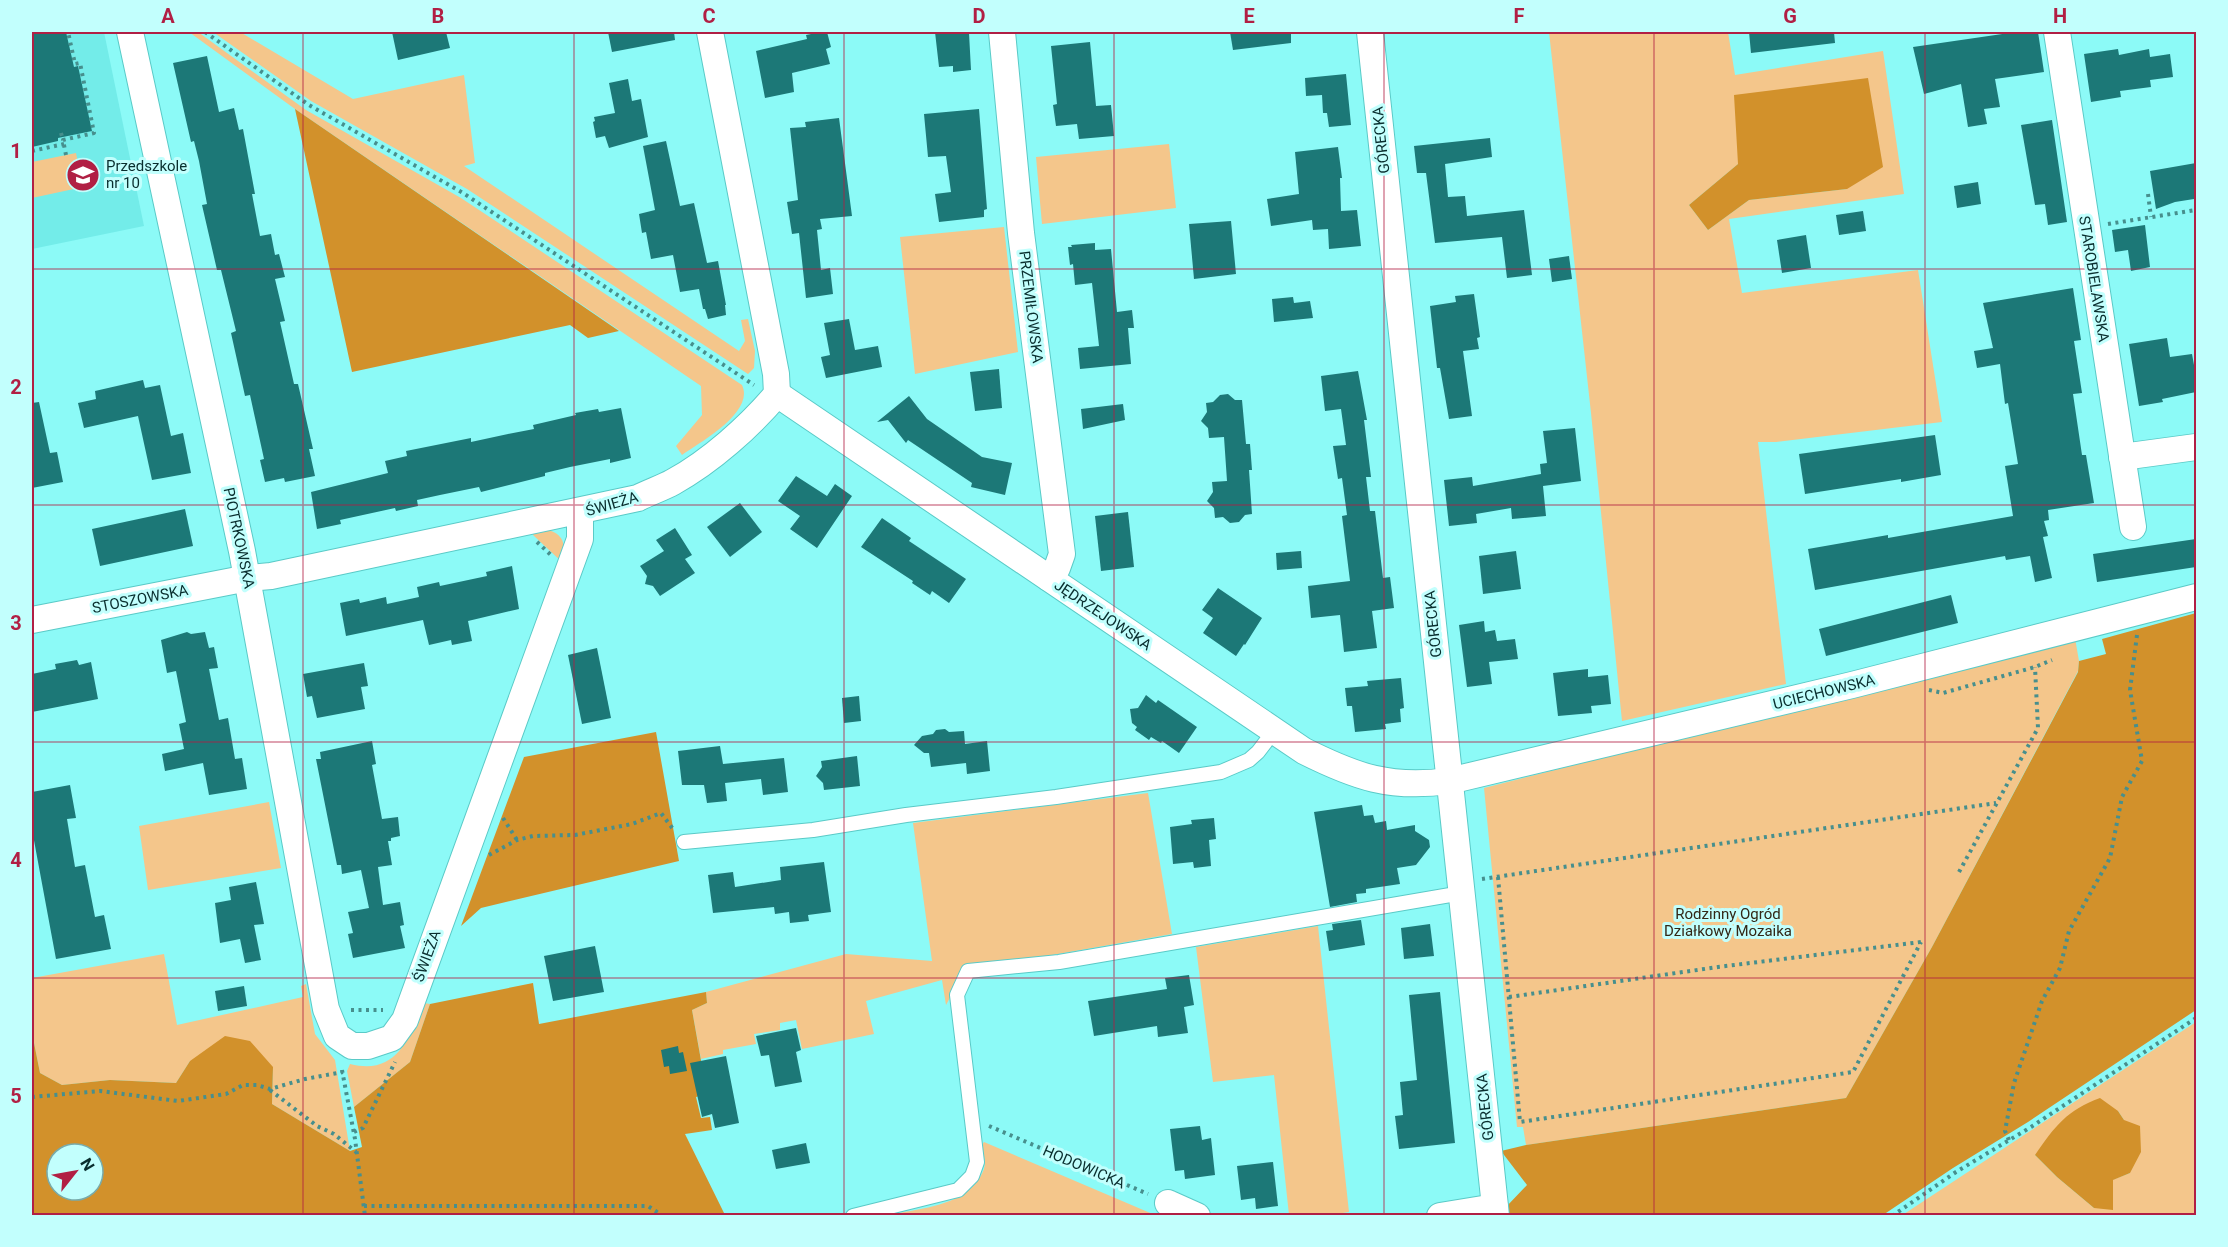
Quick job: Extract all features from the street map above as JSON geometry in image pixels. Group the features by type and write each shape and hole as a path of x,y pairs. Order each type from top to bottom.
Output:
{"street":[{"name":"PIOTRKOWSKA","path":"130,32 248,578 326,1009 332,1028 345,1043"},
{"path":"710,32 769,330 777,394"},
{"name":"PRZEMIŁOWSKA","path":"1002,32 1021,233 1062,554 1057,568 1049,578"},
{"name":"GÓRECKA","path":"1370,32 1496,1211"},
{"name":"STAROBIELAWSKA","path":"2057,32 2133,526"},
{"name":"ŚWIEŻA","path":"392,1038 407,1015 580,539 580,511 638,498 673,482 758,417 777,394"},
{"name":"JĘDRZEJOWSKA","path":"777,394 1304,751 1342,770 1382,782 1421,785 1449,781"},
{"path":"2122,457 2196,447"},
{"name":"STOSZOWSKA","path":"32,620 248,578 271,576 580,511"},
{"name":"UCIECHOWSKA","path":"1449,781 1852,685 2196,597"},
{"path":"345,1043 352,1046 368,1046 392,1038"},
{"path":"1168,1203 1197,1215"},
{"path":"1440,1215 1496,1211"}],"lane":[{"path":"684,842 813,830 1221,772 1249,760 1274,731"},
{"path":"854,1215 958,1190 972,1176 977,1162 957,995 968,971 1059,962 1461,888"}],"path":[{"path":"32,151 94,133 80,63 75,64 68,32"},
{"path":"205,32 309,105 463,193 752,384"},
{"path":"61,133 66,155"},
{"path":"2148,194 2151,217"},
{"path":"2086,227 2196,210"},
{"path":"537,542 553,557"},
{"path":"2010,1140 2006,1131 2014,1083 2042,1001 2060,968 2069,931 2110,858 2122,797 2142,761 2130,690 2138,634"},
{"path":"1959,872 2038,728 2035,667"},
{"path":"1461,888 1498,877 1996,803"},
{"path":"482,859 517,840 533,836 575,835 632,824 661,813 684,842"},
{"path":"501,814 517,840"},
{"path":"1498,877 1520,1122 1853,1072 1921,942 1718,967 1509,997"},
{"path":"348,1010 393,1010 407,1015"},
{"path":"1892,1215 2196,1018"},
{"path":"354,1132 363,1128 397,1059 392,1038"},
{"path":"345,1043 340,1056 354,1132 365,1215"},
{"path":"270,1089 305,1079 343,1072"},
{"path":"32,1097 100,1092 178,1101 226,1094 243,1085 257,1085 270,1089 317,1126 334,1134 357,1153"},
{"name":"HODOWICKA","path":"972,1119 1168,1203"},
{"path":"364,1206 648,1206 663,1215"}],"shaded area":[{"name":"Przedszkole nr 10","path":"32,32 104,32 144,226 32,249"},
{"path":"1868,78 1883,167 1847,189 1749,200 1708,230 1689,205 1738,164 1734,95"},
{"path":"295,109 619,331 588,338 570,325 352,372"},
{"path":"2196,613 2196,1010 1883,1215 1507,1215 1506,1207 1527,1185 1501,1151 1526,1145 1846,1098 1932,947 2078,672 2079,661 2106,654 2102,639"},
{"path":"656,732 679,861 481,908 461,926 524,757"},
{"path":"533,983 539,1024 706,992 707,1003 692,1010 707,1094 696,1097 701,1118 710,1117 712,1130 685,1134 725,1215 32,1215 32,1043 34,1043 40,1073 62,1085 110,1080 176,1083 190,1061 225,1036 250,1041 273,1067 272,1104 350,1151 362,1147 354,1107 410,1062 430,1004"},
{"path":"2100,1098 2118,1111 2124,1120 2140,1126 2141,1152 2130,1173 2113,1180 2113,1210 2094,1208 2035,1155 2063,1120 2079,1108"}],"green space":[{"path":"189,32 198,32 306,110 461,198 742,385 744,395 741,406 724,425 682,455 676,446 702,415 701,386 295,109"},
{"path":"213,32 240,32 353,99 464,75 475,163 464,166 739,351 745,341 741,320 748,319 755,351 754,368 748,374 467,189 311,101"},
{"path":"1549,32 1728,32 1735,75 1883,51 1904,194 1729,219 1742,293 1918,270 1942,422 1776,442 1758,442 1786,684 1622,721","holes":["1738,164 1847,189 1749,200 1708,230 1689,205"]},
{"path":"1169,144 1176,208 1042,224 1036,157"},
{"path":"76,153 83,187 32,198 32,162"},
{"path":"1004,227 1018,352 915,374 900,237"},
{"path":"548,530 558,535 563,542 563,563 533,535 533,531"},
{"name":"Rodzinny Ogród Działkowy Mozaika","path":"2075,638 2079,661 2078,671 1932,947 1846,1098 1526,1145 1523,1127 1517,1127 1484,788"},
{"path":"1148,793 1172,934 1035,958 968,965 946,1005 942,980 866,1001 874,1034 802,1049 796,1020 780,1023 780,1030 754,1034 756,1044 723,1050 723,1054 701,1059 692,1010 707,1003 706,992 846,954 932,961 913,823"},
{"path":"269,802 281,868 148,890 139,826"},
{"path":"1318,926 1349,1212 1330,1215 1289,1215 1274,1075 1213,1082 1196,947"},
{"path":"164,954 177,1025 303,997 301,986 306,984 315,1034 335,1060 350,1151 272,1104 273,1067 190,1061 176,1083 110,1080 62,1085 40,1073 34,1043 32,1043 32,978"},
{"path":"424,1003 430,1004 410,1062 354,1107 347,1071 350,1064 366,1066 390,1059 406,1041"},
{"path":"2196,1022 2196,1215 1901,1216","holes":["2118,1111 2124,1120 2130,1173 2112,1180 2094,1208 2035,1155"]},
{"path":"984,1142 1155,1215 881,1216 940,1204 966,1192 977,1182 984,1169 982,1145"}],"building":[{"path":"32,32 66,32 74,67 78,66 92,131 58,138 58,141 32,147"},
{"path":"392,32 446,32 450,48 398,60"},
{"path":"608,32 674,32 675,40 612,52"},
{"path":"827,32 831,47 826,49 830,64 792,73 794,92 765,98 756,51 807,39 806,35"},
{"path":"935,32 969,33 971,70 953,72 953,66 939,67"},
{"path":"1230,32 1291,32 1291,43 1233,50"},
{"path":"1749,32 1834,32 1835,43 1751,53"},
{"path":"2016,32 2038,32 2044,72 1995,79 2000,107 1984,109 1987,124 1968,127 1961,84 1924,94 1913,47"},
{"path":"1090,42 1096,106 1111,105 1114,136 1079,139 1077,124 1056,126 1053,105 1057,104 1051,46"},
{"path":"2118,49 2119,55 2149,49 2150,57 2170,54 2173,77 2150,80 2151,87 2120,91 2121,97 2091,102 2084,54"},
{"path":"207,56 219,112 234,108 239,130 243,129 260,236 271,234 275,255 279,254 285,277 275,279 285,321 280,322 294,384 298,384 313,449 309,449 315,476 285,482 284,478 265,482 260,460 264,459 250,395 245,396 231,333 236,331 221,270 217,270 202,205 207,204 199,161 194,141 191,142 173,63"},
{"path":"1346,74 1351,125 1329,127 1327,113 1323,113 1322,95 1306,96 1305,78"},
{"path":"628,79 632,101 641,99 648,137 609,148 605,136 596,138 594,117 615,113 609,83"},
{"path":"979,109 987,209 984,210 984,217 939,222 935,194 951,192 946,156 928,157 924,114"},
{"path":"839,118 852,216 820,219 822,229 817,230 821,270 830,268 833,294 806,298 799,233 792,234 787,202 798,200 790,128 806,127 805,122"},
{"path":"2052,120 2067,222 2048,225 2045,204 2035,205 2021,125"},
{"path":"1490,138 1492,157 1445,164 1448,197 1465,196 1467,216 1524,210 1532,275 1507,278 1502,237 1435,243 1426,173 1417,173 1414,146"},
{"path":"666,141 680,206 694,203 707,263 718,261 726,315 708,319 703,309 699,289 680,292 673,255 651,259 646,232 642,233 639,214 655,210 643,146"},
{"path":"1338,147 1342,178 1340,178 1341,211 1357,210 1361,246 1329,249 1328,229 1313,230 1312,220 1271,226 1267,199 1299,194 1295,152"},
{"path":"2196,163 2194,199 2175,202 2156,209 2150,171"},
{"path":"1978,182 1981,204 1957,208 1954,186"},
{"path":"1863,211 1866,231 1839,235 1836,215"},
{"path":"1231,221 1236,274 1194,279 1189,224"},
{"path":"2145,225 2150,267 2131,271 2128,250 2115,252 2112,230"},
{"path":"1806,235 1811,268 1782,273 1777,240"},
{"path":"1095,243 1095,250 1111,249 1117,312 1132,310 1134,328 1128,328 1131,364 1080,369 1078,348 1099,346 1092,283 1075,285 1073,264 1070,265 1068,247"},
{"path":"1569,256 1572,279 1552,282 1549,259"},
{"path":"2073,288 2081,340 2074,341 2082,393 2073,394 2082,455 2086,455 2094,503 2048,510 2049,520 2044,521 2048,536 2043,537 2052,578 2035,582 2030,556 2006,560 2005,556 1815,590 1808,549 1888,535 1888,538 2013,516 2005,466 2018,464 2008,403 2005,404 2000,364 1977,368 1974,351 1993,348 1983,303"},
{"path":"1474,294 1480,337 1477,338 1479,349 1463,351 1472,416 1449,419 1440,368 1437,368 1430,306 1456,302 1455,296"},
{"path":"1293,297 1294,303 1310,301 1313,318 1274,322 1272,299"},
{"path":"849,319 855,350 878,346 882,367 826,378 821,357 830,355 824,323"},
{"path":"2167,338 2170,357 2192,354 2194,365 2196,365 2196,392 2162,399 2163,402 2139,406 2129,344"},
{"path":"999,369 1002,408 975,411 970,372"},
{"path":"1358,371 1367,420 1364,420 1371,477 1366,477 1370,511 1375,511 1383,578 1390,577 1394,608 1372,611 1377,648 1344,652 1340,615 1311,618 1308,586 1350,581 1342,516 1347,515 1342,478 1338,479 1333,446 1346,445 1341,409 1325,411 1321,376"},
{"path":"143,380 145,388 160,385 171,436 183,433 191,473 152,480 138,416 84,428 78,403 96,399 95,391"},
{"path":"1228,394 1235,400 1242,400 1246,444 1250,444 1252,470 1249,470 1252,514 1245,515 1239,522 1230,523 1223,517 1215,518 1214,508 1207,501 1213,492 1212,482 1227,481 1224,437 1209,438 1208,428 1201,421 1207,412 1206,403 1213,402 1220,395"},
{"path":"909,396 927,419 982,457 1012,463 1005,495 971,487 972,483 908,440 906,443 888,420 877,422"},
{"path":"39,402 50,453 57,452 63,482 32,488 32,403"},
{"path":"1123,404 1125,420 1083,429 1081,409"},
{"path":"621,408 631,458 610,463 610,459 570,467 545,473 545,476 481,492 479,487 417,500 418,506 396,511 395,508 340,520 341,524 317,529 311,492 388,473 385,461 407,456 406,451 471,438 471,442 534,429 533,425 576,415 575,413"},
{"path":"1575,428 1581,481 1543,486 1546,516 1512,519 1511,508 1476,514 1477,523 1449,526 1444,480 1472,477 1473,486 1541,474 1540,464 1547,463 1543,431"},
{"path":"1935,435 1941,475 1805,494 1799,454"},
{"path":"796,476 827,496 835,484 852,496 817,548 790,529 800,516 778,501"},
{"path":"740,503 762,532 730,557 707,527"},
{"path":"185,509 193,546 100,566 92,529"},
{"path":"1128,512 1134,567 1101,571 1095,516"},
{"path":"882,518 911,538 909,541 966,579 949,603 932,591 930,595 861,547"},
{"path":"675,528 692,555 685,559 695,573 660,596 653,586 645,584 647,576 640,566 664,551 656,540"},
{"path":"2196,539 2196,567 2097,582 2093,554"},
{"path":"1301,551 1302,568 1277,570 1276,553"},
{"path":"1516,551 1521,589 1483,594 1479,556"},
{"path":"512,566 519,609 468,621 472,641 452,645 451,640 429,645 423,620 346,636 340,603 359,599 360,603 386,597 387,604 419,597 417,587 439,582 440,586 487,576 486,572"},
{"path":"1218,588 1262,618 1236,656 1203,633 1213,618 1202,610"},
{"path":"1951,595 1958,623 1826,656 1819,629"},
{"path":"1484,621 1485,632 1495,630 1497,641 1515,639 1518,659 1489,662 1492,684 1467,687 1459,625"},
{"path":"187,632 191,634 205,632 209,648 214,647 218,668 209,669 219,720 228,718 235,759 242,758 247,789 209,795 203,763 165,771 162,754 184,749 179,724 186,722 176,671 167,673 161,640"},
{"path":"597,648 611,718 582,724 568,655"},
{"path":"77,660 79,665 91,662 98,699 32,712 32,674 56,669 55,664"},
{"path":"364,663 368,686 361,687 365,709 317,718 312,696 307,697 303,674"},
{"path":"1588,669 1588,677 1608,675 1611,704 1591,706 1592,713 1558,716 1553,673"},
{"path":"1401,678 1404,708 1400,709 1401,722 1385,724 1386,729 1355,732 1352,706 1347,706 1345,688 1368,686 1367,681"},
{"path":"1146,695 1156,703 1158,700 1197,727 1179,753 1162,741 1161,743 1151,737 1149,740 1135,730 1137,727 1132,723 1130,709 1138,708"},
{"path":"859,696 861,721 844,723 842,698"},
{"path":"945,729 949,732 964,731 965,744 987,741 990,771 967,774 966,763 931,767 929,753 924,753 914,745 922,736"},
{"path":"372,741 376,764 372,765 382,819 398,817 400,836 388,841 392,865 378,867 383,905 400,902 404,925 400,926 405,948 353,958 348,934 353,933 348,912 369,908 361,870 342,874 341,865 337,865 316,759 321,759 320,752"},
{"path":"720,746 723,764 784,758 788,792 763,795 761,779 725,783 727,801 707,803 704,785 682,785 678,751"},
{"path":"857,756 860,786 824,790 823,783 816,776 822,767 821,761"},
{"path":"70,785 76,818 67,819 75,867 85,865 95,917 104,915 111,949 56,959 32,835 32,792"},
{"path":"1362,805 1364,816 1373,815 1375,823 1386,821 1387,830 1415,825 1415,831 1429,840 1430,847 1416,865 1397,868 1400,884 1366,889 1366,893 1356,894 1357,902 1330,907 1314,812"},
{"path":"1214,818 1216,839 1209,840 1211,866 1194,868 1193,862 1173,864 1170,827 1192,824 1191,820"},
{"path":"824,862 831,912 808,915 809,921 790,923 789,912 775,914 774,907 713,913 708,875 733,872 735,887 781,880 780,867"},
{"path":"256,882 264,924 254,925 261,960 245,963 240,939 220,943 215,903 231,900 229,887"},
{"path":"1361,920 1365,945 1329,951 1326,931 1333,930 1332,924"},
{"path":"1430,924 1434,956 1404,959 1401,928"},
{"path":"595,946 604,992 553,1001 544,956"},
{"path":"1189,975 1194,1005 1184,1007 1188,1033 1158,1037 1157,1026 1094,1036 1088,1001 1167,989 1165,978"},
{"path":"244,986 247,1006 218,1011 215,991"},
{"path":"1440,992 1455,1143 1399,1149 1395,1116 1403,1115 1400,1082 1417,1080 1409,995"},
{"path":"796,1028 801,1050 796,1052 802,1082 775,1087 769,1055 761,1056 756,1036"},
{"path":"678,1046 679,1053 683,1052 687,1071 670,1074 669,1066 664,1067 661,1050"},
{"path":"726,1056 739,1123 715,1128 712,1114 702,1117 690,1063"},
{"path":"1200,1126 1202,1140 1211,1138 1215,1175 1185,1179 1184,1170 1175,1171 1170,1129"},
{"path":"806,1143 810,1163 776,1169 772,1150"},
{"path":"1273,1162 1278,1206 1256,1209 1255,1198 1241,1200 1237,1166"}],"place":[{"name":"Przedszkole nr 10","path":"83,175"}]}
